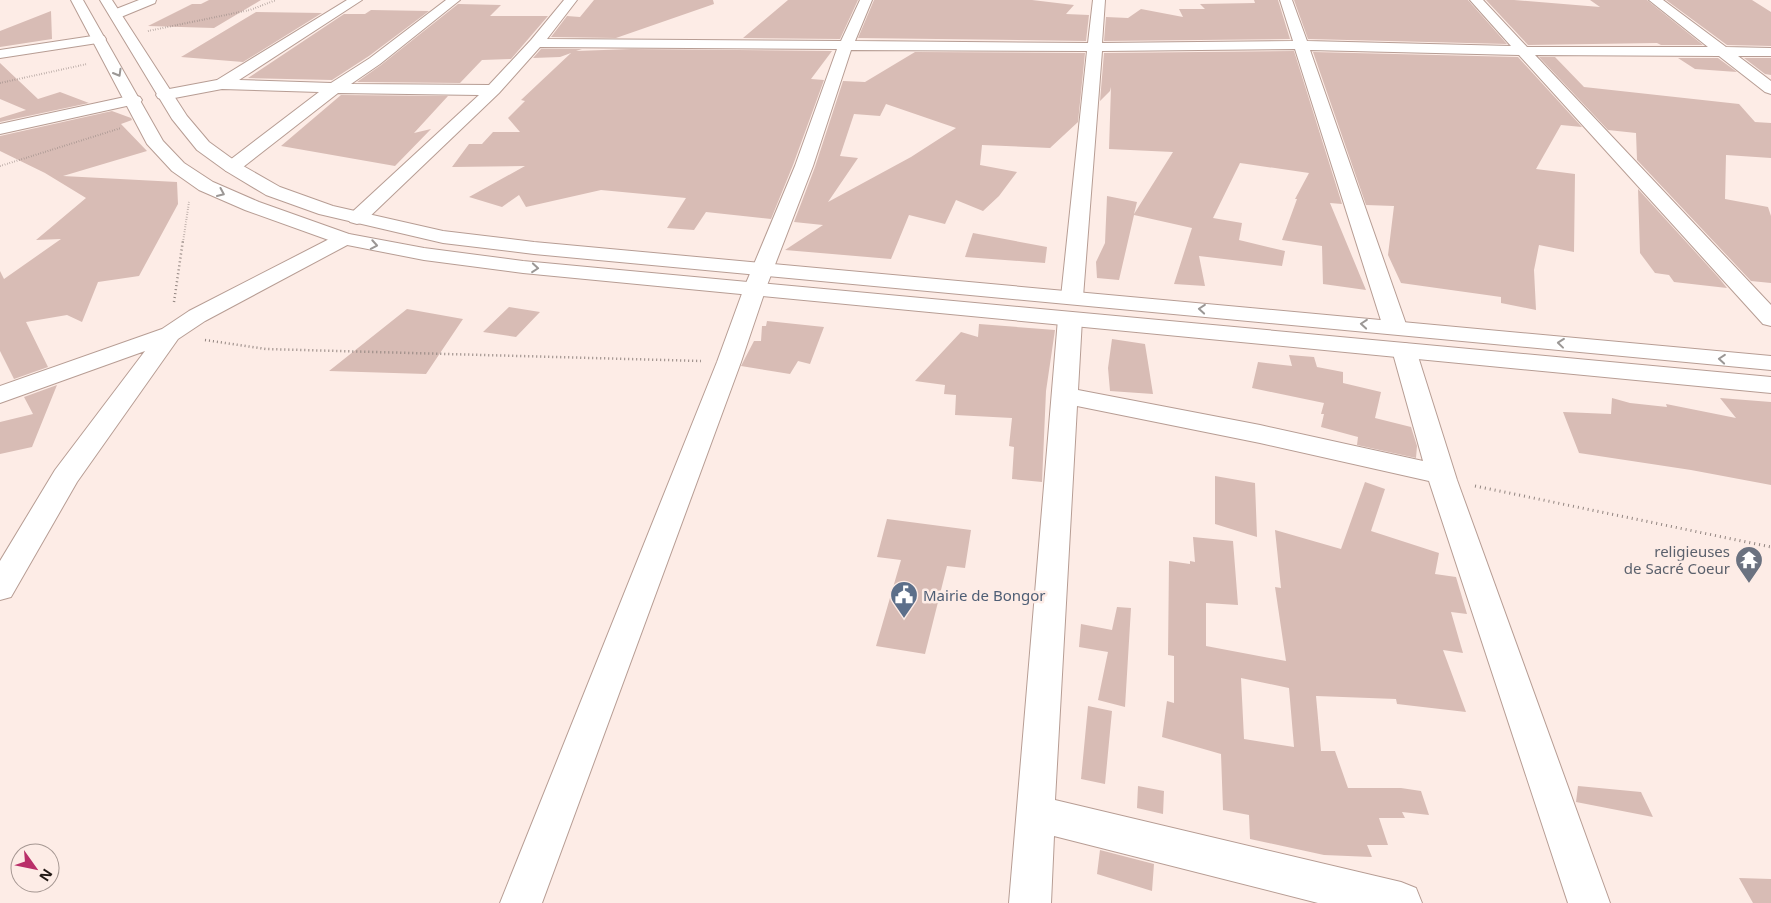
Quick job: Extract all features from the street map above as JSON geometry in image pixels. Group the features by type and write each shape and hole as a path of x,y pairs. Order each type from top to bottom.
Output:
{"street":[{"path":"77,0 134,100 143,122 156,144 178,167 206,186 252,206 344,239 433,255 523,267 579,272 758,278"},
{"path":"87,19 111,7 150,0"},
{"path":"222,84 356,0"},
{"path":"232,167 334,88 374,61 454,0"},
{"path":"357,218 493,90 536,43 571,0"},
{"path":"521,903 729,362 758,278 804,166 846,44 866,0"},
{"path":"1030,903 1071,308 1099,0"},
{"path":"1286,0 1399,339 1442,477 1589,903"},
{"path":"1476,0 1771,319"},
{"path":"1655,0 1771,88"},
{"path":"111,7 164,95 180,119 203,146 232,167 273,191 326,210 357,218 443,237 590,253 758,278 1399,339 1617,370 1771,385"},
{"path":"0,54 99,39"},
{"path":"536,43 1095,47 1301,45 1525,51 1771,52"},
{"path":"164,95 222,84 334,88 493,90"},
{"path":"0,129 134,100"},
{"path":"0,395 170,334 197,316 344,239"},
{"path":"579,272 590,253"},
{"path":"0,588 65,477 170,334"},
{"path":"1399,339 1607,348 1771,363"},
{"path":"1607,348 1617,370"},
{"path":"1066,396 1260,434 1442,477"},
{"path":"1035,813 1402,903"}],"path":[{"path":"128,34 250,10 276,0"},
{"path":"0,84 110,59"},
{"path":"0,166 143,122"},
{"path":"178,167 189,198 170,334 266,349 729,362"},
{"path":"1442,477 1771,547"}],"building":[{"path":"209,0 261,0 214,28 148,26 192,4 201,4"},
{"path":"594,0 713,0 714,4 616,38 551,37 567,16 580,17"},
{"path":"788,0 858,0 840,39 743,38"},
{"path":"874,0 1032,0 1074,5 1066,14 1089,15 1086,41 858,38"},
{"path":"1254,0 1278,0 1290,39 1104,41 1106,17 1128,18 1141,9 1183,17 1179,9 1205,9 1200,4 1255,3"},
{"path":"1294,0 1468,0 1507,44 1308,39"},
{"path":"1486,0 1514,0 1600,7 1590,0 1647,0 1703,45 1661,45 1657,43 1528,45"},
{"path":"1666,0 1752,0 1771,12 1771,46 1727,45"},
{"path":"458,4 501,5 490,16 548,16 511,59 482,60 460,83 357,82 381,65"},
{"path":"371,10 429,11 369,56 332,80 248,78 344,14 365,14"},
{"path":"51,11 52,39 0,47 0,31"},
{"path":"256,12 322,13 243,62 181,57"},
{"path":"541,49 582,49 576,51 631,49 832,51 811,79 824,80 771,219 706,212 694,230 667,228 686,198 601,190 526,207 519,195 502,207 469,197 525,166 452,167 469,144 482,144 493,132 520,132 508,118 525,101 521,100 571,53 560,57 533,58"},
{"path":"1294,51 1342,204 1330,203 1366,290 1323,284 1322,246 1282,240 1297,199 1295,199 1309,173 1240,163 1213,218 1242,223 1239,240 1285,251 1282,266 1199,256 1205,286 1174,284 1192,228 1134,215 1119,280 1097,278 1096,262 1105,243 1107,196 1137,202 1134,214 1173,152 1109,149 1111,87 1110,91 1100,101 1104,53"},
{"path":"915,52 1085,53 1078,122 1050,148 982,145 980,165 1017,172 999,196 983,211 956,200 945,224 909,215 891,259 785,250 823,225 794,222 815,167 843,81 865,82","holes":["886,104 956,128 911,157 828,202 858,158 840,156 854,114 880,116"]},
{"path":"1313,52 1518,57 1582,127 1561,125 1536,169 1575,174 1574,252 1539,245 1534,270 1536,310 1501,303 1501,297 1401,283 1388,255 1394,206 1366,205"},
{"path":"1539,57 1555,57 1584,87 1739,104 1755,122 1771,123 1771,158 1726,155 1725,199 1768,207 1771,216 1771,283 1751,281 1637,160 1636,133 1608,130"},
{"path":"1678,58 1718,58 1737,72 1695,69"},
{"path":"1744,58 1771,58 1771,75 1765,74"},
{"path":"0,63 38,99 60,92 89,103 0,122 0,118 26,110 0,99"},
{"path":"341,95 448,96 414,133 431,129 395,166 281,146"},
{"path":"112,111 131,118 132,120 121,124 147,151 63,176 177,182 178,204 139,276 98,282 82,322 67,315 26,322 48,367 14,379 0,351 0,271 4,279 61,239 36,240 86,198 45,173 0,151 0,136"},
{"path":"1638,189 1727,288 1674,282 1669,275 1655,273 1640,253"},
{"path":"973,233 1047,247 1045,263 965,257"},
{"path":"509,307 540,312 516,337 483,332"},
{"path":"407,309 463,319 426,374 329,371"},
{"path":"767,321 824,327 810,364 798,361 790,374 741,366 754,341 761,341 762,326 766,326"},
{"path":"979,324 1055,330 1046,391 1042,482 1012,479 1014,447 1009,446 1012,418 955,415 956,395 944,394 945,385 915,381 961,332 978,337"},
{"path":"1112,339 1145,344 1153,394 1110,391 1108,368"},
{"path":"1289,355 1314,357 1317,367 1343,372 1343,383 1381,392 1375,418 1411,427 1417,446 1416,458 1357,445 1358,437 1321,427 1324,414 1321,414 1324,403 1252,388 1258,362 1292,366"},
{"path":"57,385 32,447 0,454 0,422 33,414 24,397"},
{"path":"1612,398 1630,403 1667,407 1666,404 1736,418 1720,398 1771,402 1771,485 1691,470 1579,453 1563,412 1611,414"},
{"path":"1215,476 1255,483 1257,537 1215,524"},
{"path":"1365,482 1385,489 1371,531 1439,553 1435,574 1456,577 1467,614 1451,612 1463,653 1443,650 1466,712 1397,704 1396,699 1316,696 1321,751 1335,751 1348,788 1401,788 1421,791 1429,815 1402,812 1405,818 1379,818 1388,845 1367,845 1372,857 1324,855 1250,839 1249,815 1223,810 1221,754 1162,737 1167,701 1174,703 1174,656 1168,655 1169,561 1190,564 1190,561 1195,562 1193,537 1233,541 1238,605 1206,603 1206,646 1286,661 1275,587 1281,588 1275,530 1341,549","holes":["1241,678 1289,688 1294,747 1244,739"]},
{"path":"887,519 971,530 965,568 947,566 925,654 876,646 901,560 877,557"},
{"path":"1117,607 1131,608 1125,707 1098,700 1108,652 1079,647 1081,624 1112,630"},
{"path":"1088,706 1112,711 1105,784 1081,779"},
{"path":"1138,786 1164,791 1163,814 1137,808"},
{"path":"1578,786 1641,792 1653,817 1576,802"},
{"path":"1100,850 1154,864 1152,891 1097,874"},
{"path":"1739,878 1771,879 1771,903 1753,903"}],"place":[{"name":"religieuses de Sacré Coeur","path":"1749,584"},
{"name":"Mairie de Bongor","path":"904,619"}]}
